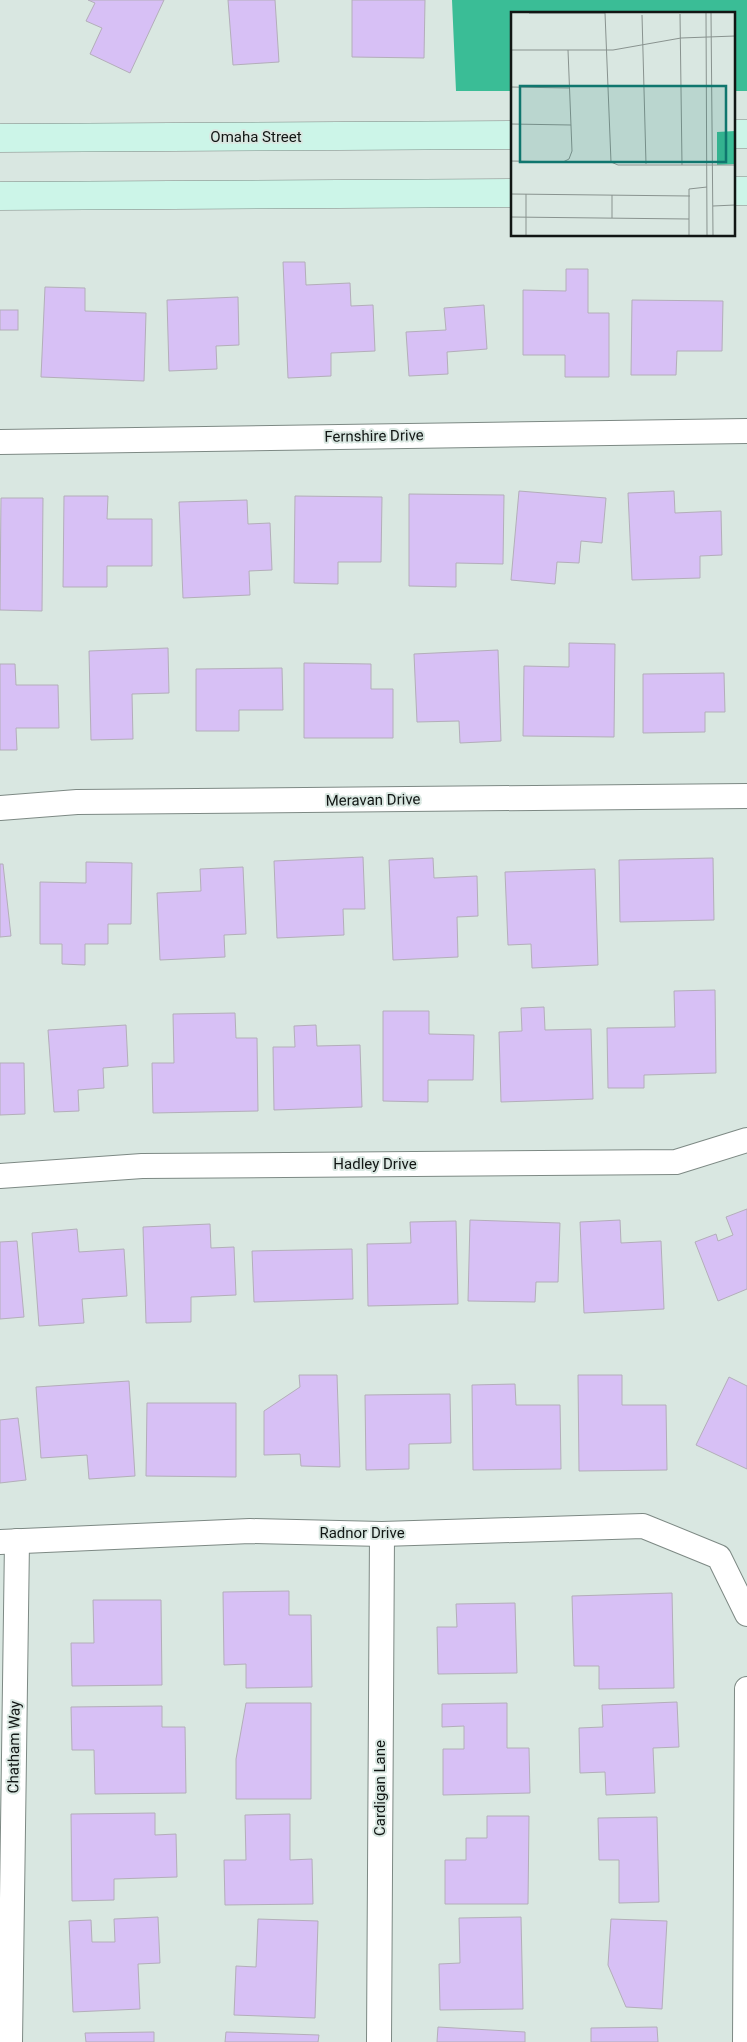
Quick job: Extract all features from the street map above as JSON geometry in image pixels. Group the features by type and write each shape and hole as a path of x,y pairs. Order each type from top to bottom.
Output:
{"main road":[{"path":"734,134 747,134"},
{"name":"Omaha Street","path":"0,138 511,135"},
{"path":"734,191 747,191"},
{"path":"0,196 511,193"}],"street":[{"name":"Fernshire Drive","path":"0,442 747,431"},
{"name":"Meravan Drive","path":"0,808 77,802 747,796"},
{"name":"Hadley Drive","path":"0,1176 142,1166 676,1162 747,1140"},
{"name":"Radnor Drive","path":"8,1542 250,1531 382,1534 643,1526 719,1557 747,1614"},
{"name":"Cardigan Lane","path":"379,2042 382,1534"},
{"name":"Chatham Way","path":"8,1542 10,2042"},
{"path":"745,2042 747,1690"}],"shaded area":[{"path":"452,0 747,0 747,91 734,91 734,12 511,12 511,91 456,91"}],"building":[{"path":"88,0 164,0 130,73 90,54 102,28 86,21 95,3"},
{"path":"228,0 275,0 279,62 233,65"},
{"path":"352,0 425,0 424,58 352,57"},
{"path":"283,262 305,262 306,285 350,283 351,306 373,305 375,351 331,353 331,376 288,378"},
{"path":"566,269 588,269 588,313 609,313 609,377 565,377 565,355 523,355 523,290 566,291"},
{"path":"45,287 85,288 85,311 146,313 144,381 41,377"},
{"path":"238,297 239,345 216,346 217,369 169,371 167,300"},
{"path":"632,300 723,301 722,351 677,351 676,375 631,375"},
{"path":"484,305 487,349 447,352 448,374 409,376 406,332 446,330 444,308"},
{"path":"0,310 18,310 18,330 0,330"},
{"path":"519,491 606,498 602,543 581,541 579,563 557,562 555,584 511,580"},
{"path":"674,491 675,513 721,511 722,555 700,556 700,578 632,580 628,493"},
{"path":"409,494 504,495 503,564 456,563 456,587 409,586"},
{"path":"64,496 108,496 107,519 152,519 152,566 107,566 107,587 63,587"},
{"path":"295,496 382,497 381,562 338,562 338,584 294,583"},
{"path":"1,498 43,498 42,611 0,610"},
{"path":"247,500 248,524 270,523 272,570 249,571 250,595 183,598 179,502"},
{"path":"569,643 615,644 614,737 523,736 524,666 569,667"},
{"path":"168,648 169,693 132,694 133,739 91,740 89,651"},
{"path":"498,650 501,741 460,743 459,721 417,722 414,654"},
{"path":"304,663 371,664 371,689 393,689 393,738 304,738"},
{"path":"0,664 15,664 16,685 58,685 59,728 16,728 17,750 0,750"},
{"path":"282,668 283,710 239,710 239,731 196,731 196,669"},
{"path":"724,673 725,712 705,712 705,732 643,733 643,674"},
{"path":"363,857 365,909 343,909 344,935 277,938 274,861"},
{"path":"433,858 434,878 477,876 478,916 457,917 458,957 393,960 389,860"},
{"path":"713,858 714,920 620,922 619,860"},
{"path":"86,862 132,863 131,924 108,924 108,944 85,944 85,965 62,964 62,944 40,944 40,882 86,883"},
{"path":"0,864 3,864 11,936 0,937"},
{"path":"243,867 246,934 224,935 225,957 160,960 157,893 201,891 200,869"},
{"path":"595,869 598,965 532,968 531,944 508,945 505,872"},
{"path":"715,990 716,1073 644,1075 644,1088 608,1088 607,1028 675,1027 674,991"},
{"path":"544,1007 545,1030 591,1029 593,1099 501,1102 499,1032 522,1031 521,1008"},
{"path":"383,1011 429,1011 429,1034 474,1035 473,1080 428,1080 428,1102 383,1101"},
{"path":"235,1013 236,1038 257,1038 258,1111 153,1113 152,1063 174,1063 173,1014"},
{"path":"126,1025 128,1066 103,1068 104,1088 78,1090 79,1111 54,1112 48,1030"},
{"path":"316,1025 317,1046 360,1045 362,1107 274,1110 273,1047 295,1047 294,1026"},
{"path":"0,1063 24,1063 25,1114 0,1115"},
{"path":"747,1209 747,1289 718,1301 695,1242 716,1234 718,1241 733,1235 726,1217"},
{"path":"470,1220 560,1223 558,1282 536,1282 535,1302 468,1301"},
{"path":"620,1220 621,1243 661,1241 664,1309 584,1313 580,1222"},
{"path":"456,1221 458,1304 368,1306 367,1244 411,1243 410,1222"},
{"path":"210,1224 211,1248 234,1247 236,1295 191,1297 191,1322 146,1323 143,1227"},
{"path":"77,1229 79,1252 124,1249 127,1296 82,1299 84,1323 39,1326 32,1233"},
{"path":"17,1241 24,1317 0,1319 0,1242"},
{"path":"352,1249 353,1299 254,1302 252,1251"},
{"path":"299,1375 337,1375 340,1467 301,1466 300,1454 264,1455 264,1411 300,1387"},
{"path":"578,1375 622,1375 622,1405 666,1405 667,1470 579,1471"},
{"path":"729,1377 747,1386 747,1469 696,1445"},
{"path":"129,1381 135,1476 89,1479 87,1455 41,1458 36,1387"},
{"path":"515,1384 516,1405 560,1405 561,1469 473,1470 472,1385"},
{"path":"450,1394 451,1443 409,1444 409,1469 366,1470 365,1395"},
{"path":"147,1403 236,1403 236,1477 146,1476"},
{"path":"18,1418 26,1480 0,1483 0,1420"},
{"path":"289,1591 289,1615 311,1615 312,1687 246,1688 246,1664 224,1665 223,1592"},
{"path":"672,1593 674,1688 599,1689 599,1666 574,1666 572,1596"},
{"path":"93,1600 161,1600 162,1685 72,1686 71,1643 94,1643"},
{"path":"515,1603 517,1673 438,1674 437,1627 457,1627 456,1604"},
{"path":"677,1702 679,1747 653,1748 655,1793 606,1795 605,1772 580,1773 579,1728 603,1727 602,1705"},
{"path":"246,1703 311,1703 311,1799 236,1799 236,1759"},
{"path":"507,1703 507,1748 529,1748 530,1793 443,1795 443,1749 464,1749 464,1726 442,1727 442,1704"},
{"path":"162,1706 162,1727 185,1727 186,1793 95,1794 94,1750 72,1750 71,1707"},
{"path":"155,1813 155,1835 176,1834 177,1877 114,1879 114,1900 72,1901 71,1814"},
{"path":"290,1814 290,1860 312,1859 313,1904 225,1905 224,1860 246,1860 245,1815"},
{"path":"487,1816 529,1816 528,1904 445,1904 445,1860 466,1860 466,1838 487,1838"},
{"path":"657,1817 659,1902 619,1903 619,1860 599,1860 598,1818"},
{"path":"158,1917 160,1963 138,1964 140,2009 73,2012 69,1921 91,1920 92,1942 115,1942 114,1919"},
{"path":"521,1917 523,2009 440,2010 439,1964 460,1963 459,1918"},
{"path":"258,1919 318,1921 315,2018 234,2015 236,1966 256,1967"},
{"path":"611,1919 667,1921 662,2009 626,2007 608,1965"},
{"path":"438,2027 525,2032 525,2042 437,2042"},
{"path":"657,2027 658,2042 591,2042 591,2028"},
{"path":"154,2032 154,2042 86,2042 85,2033"},
{"path":"226,2032 319,2035 318,2042 225,2042"}]}
